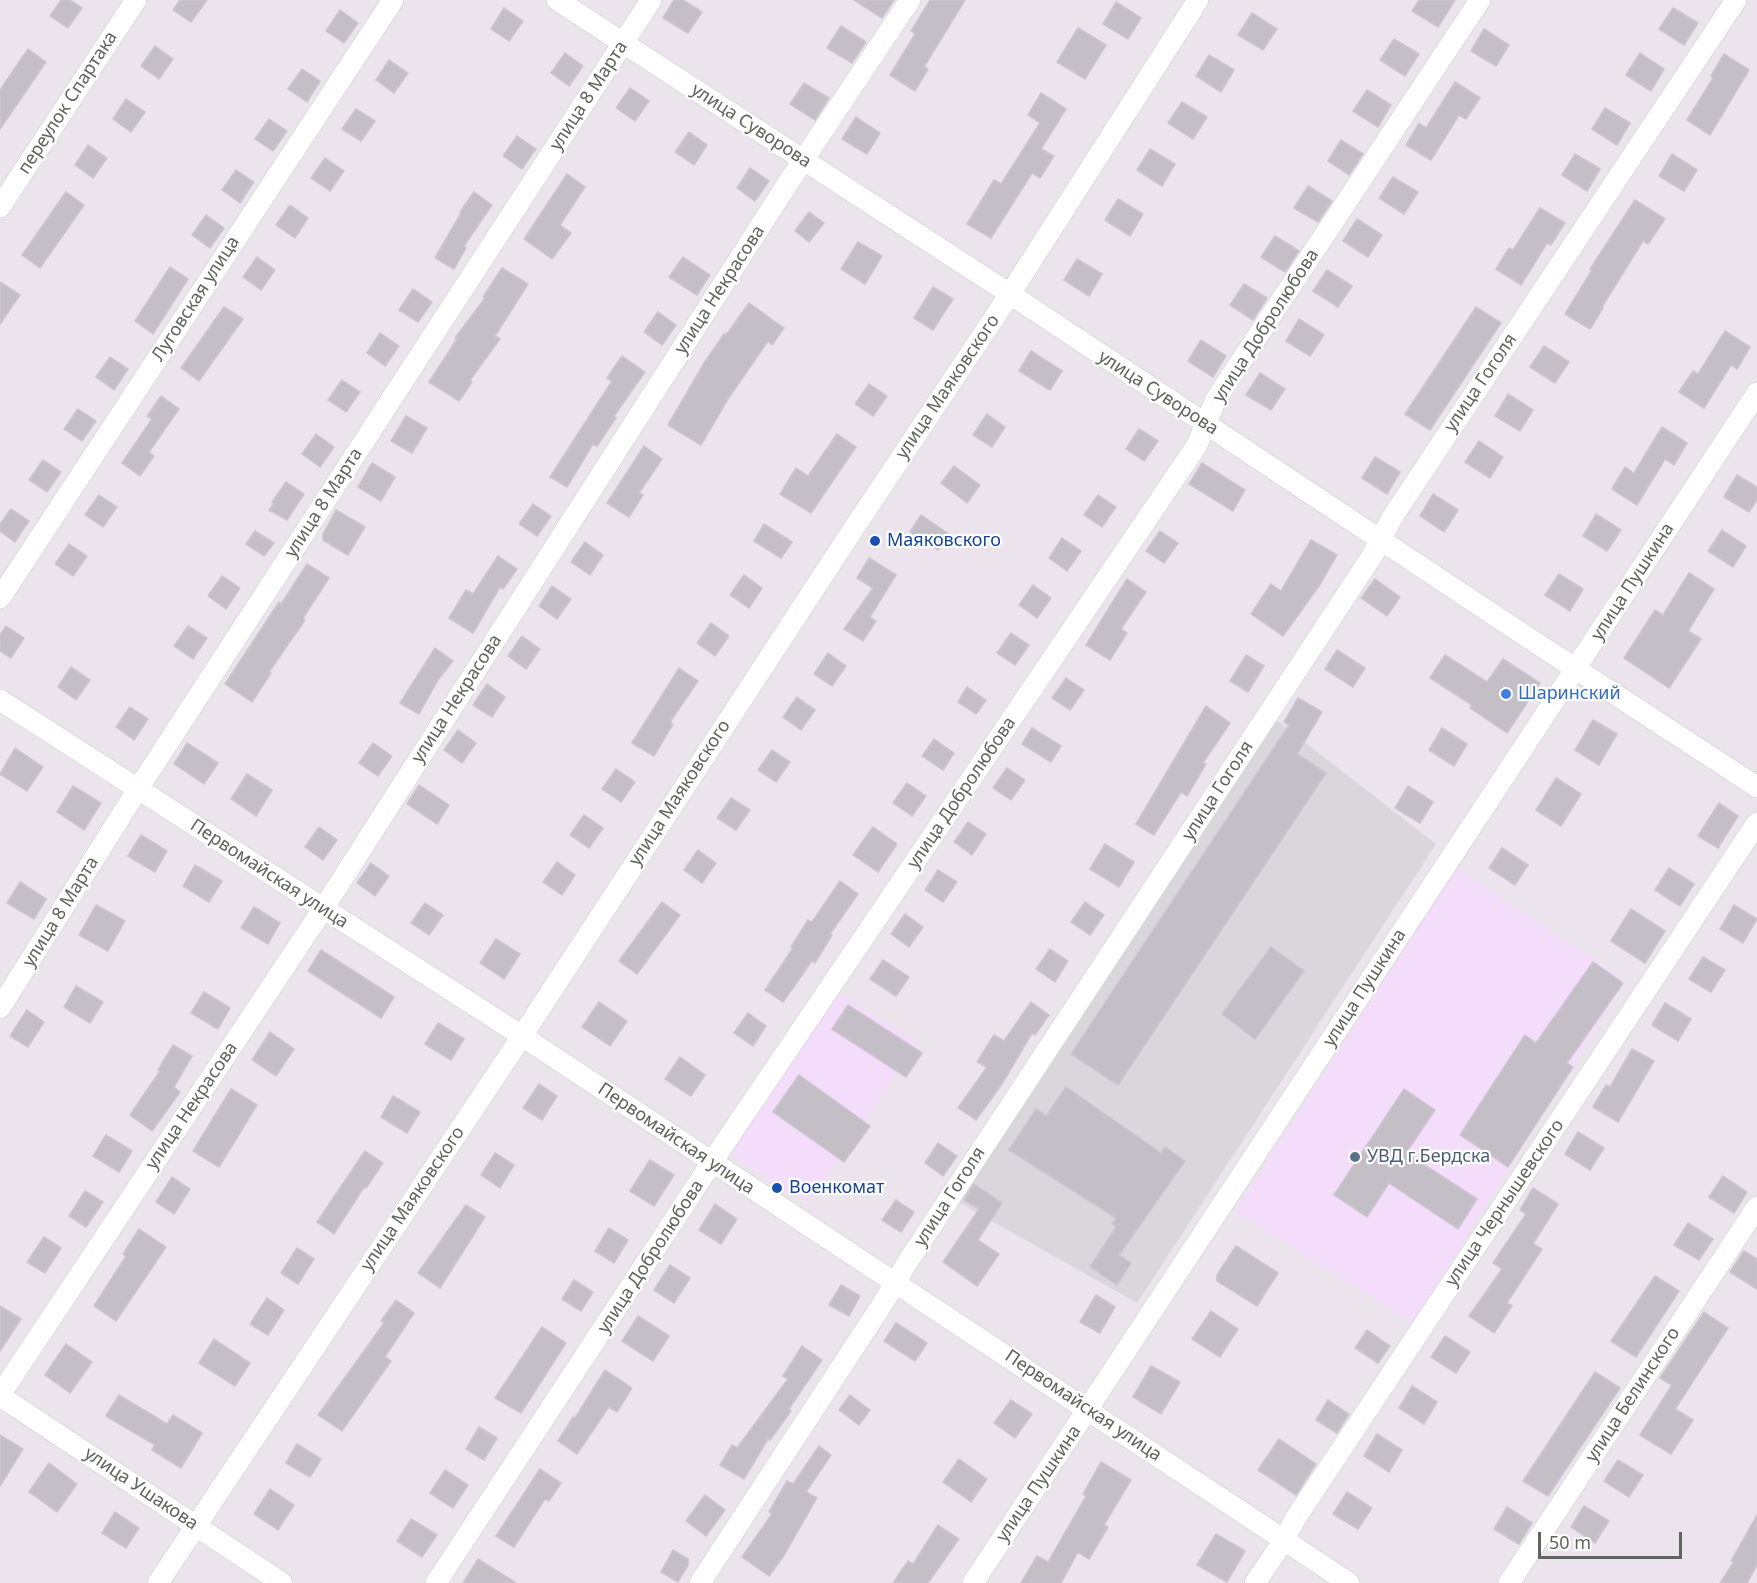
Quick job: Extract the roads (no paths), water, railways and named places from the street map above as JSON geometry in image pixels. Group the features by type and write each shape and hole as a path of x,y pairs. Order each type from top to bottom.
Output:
{"street":[{"name":"переулок Спартака","path":"0,207 136,0"},
{"name":"Луговская улица","path":"0,598 393,0"},
{"name":"улица Суворова","path":"557,0 1010,294 1615,696 1757,787"},
{"name":"улица 8 Марта","path":"0,1008 138,789 651,0"},
{"name":"улица Некрасова","path":"0,1395 322,909 803,160 910,0"},
{"name":"улица Маяковского","path":"158,1583 1010,294 1198,0"},
{"name":"улица Добролюбова","path":"436,1583 713,1163 1197,445 1216,399 1480,0"},
{"name":"улица Гоголя","path":"700,1583 907,1263 1366,566 1393,516 1736,0"},
{"name":"улица Пушкина","path":"973,1583 1757,393"},
{"name":"Первомайская улица","path":"0,699 322,909 522,1035 1349,1583"},
{"name":"улица Чернышевского","path":"1256,1583 1297,1516 1757,823"},
{"name":"улица Белинского","path":"1509,1583 1757,1207"},
{"name":"улица Ушакова","path":"0,1395 282,1583"}],"place":[{"name":"Маяковского","path":"875,541"},
{"name":"Шаринский","path":"1506,694"},
{"name":"УВД г.Бердска","path":"1355,1157"},
{"name":"Военкомат","path":"777,1188"}]}
